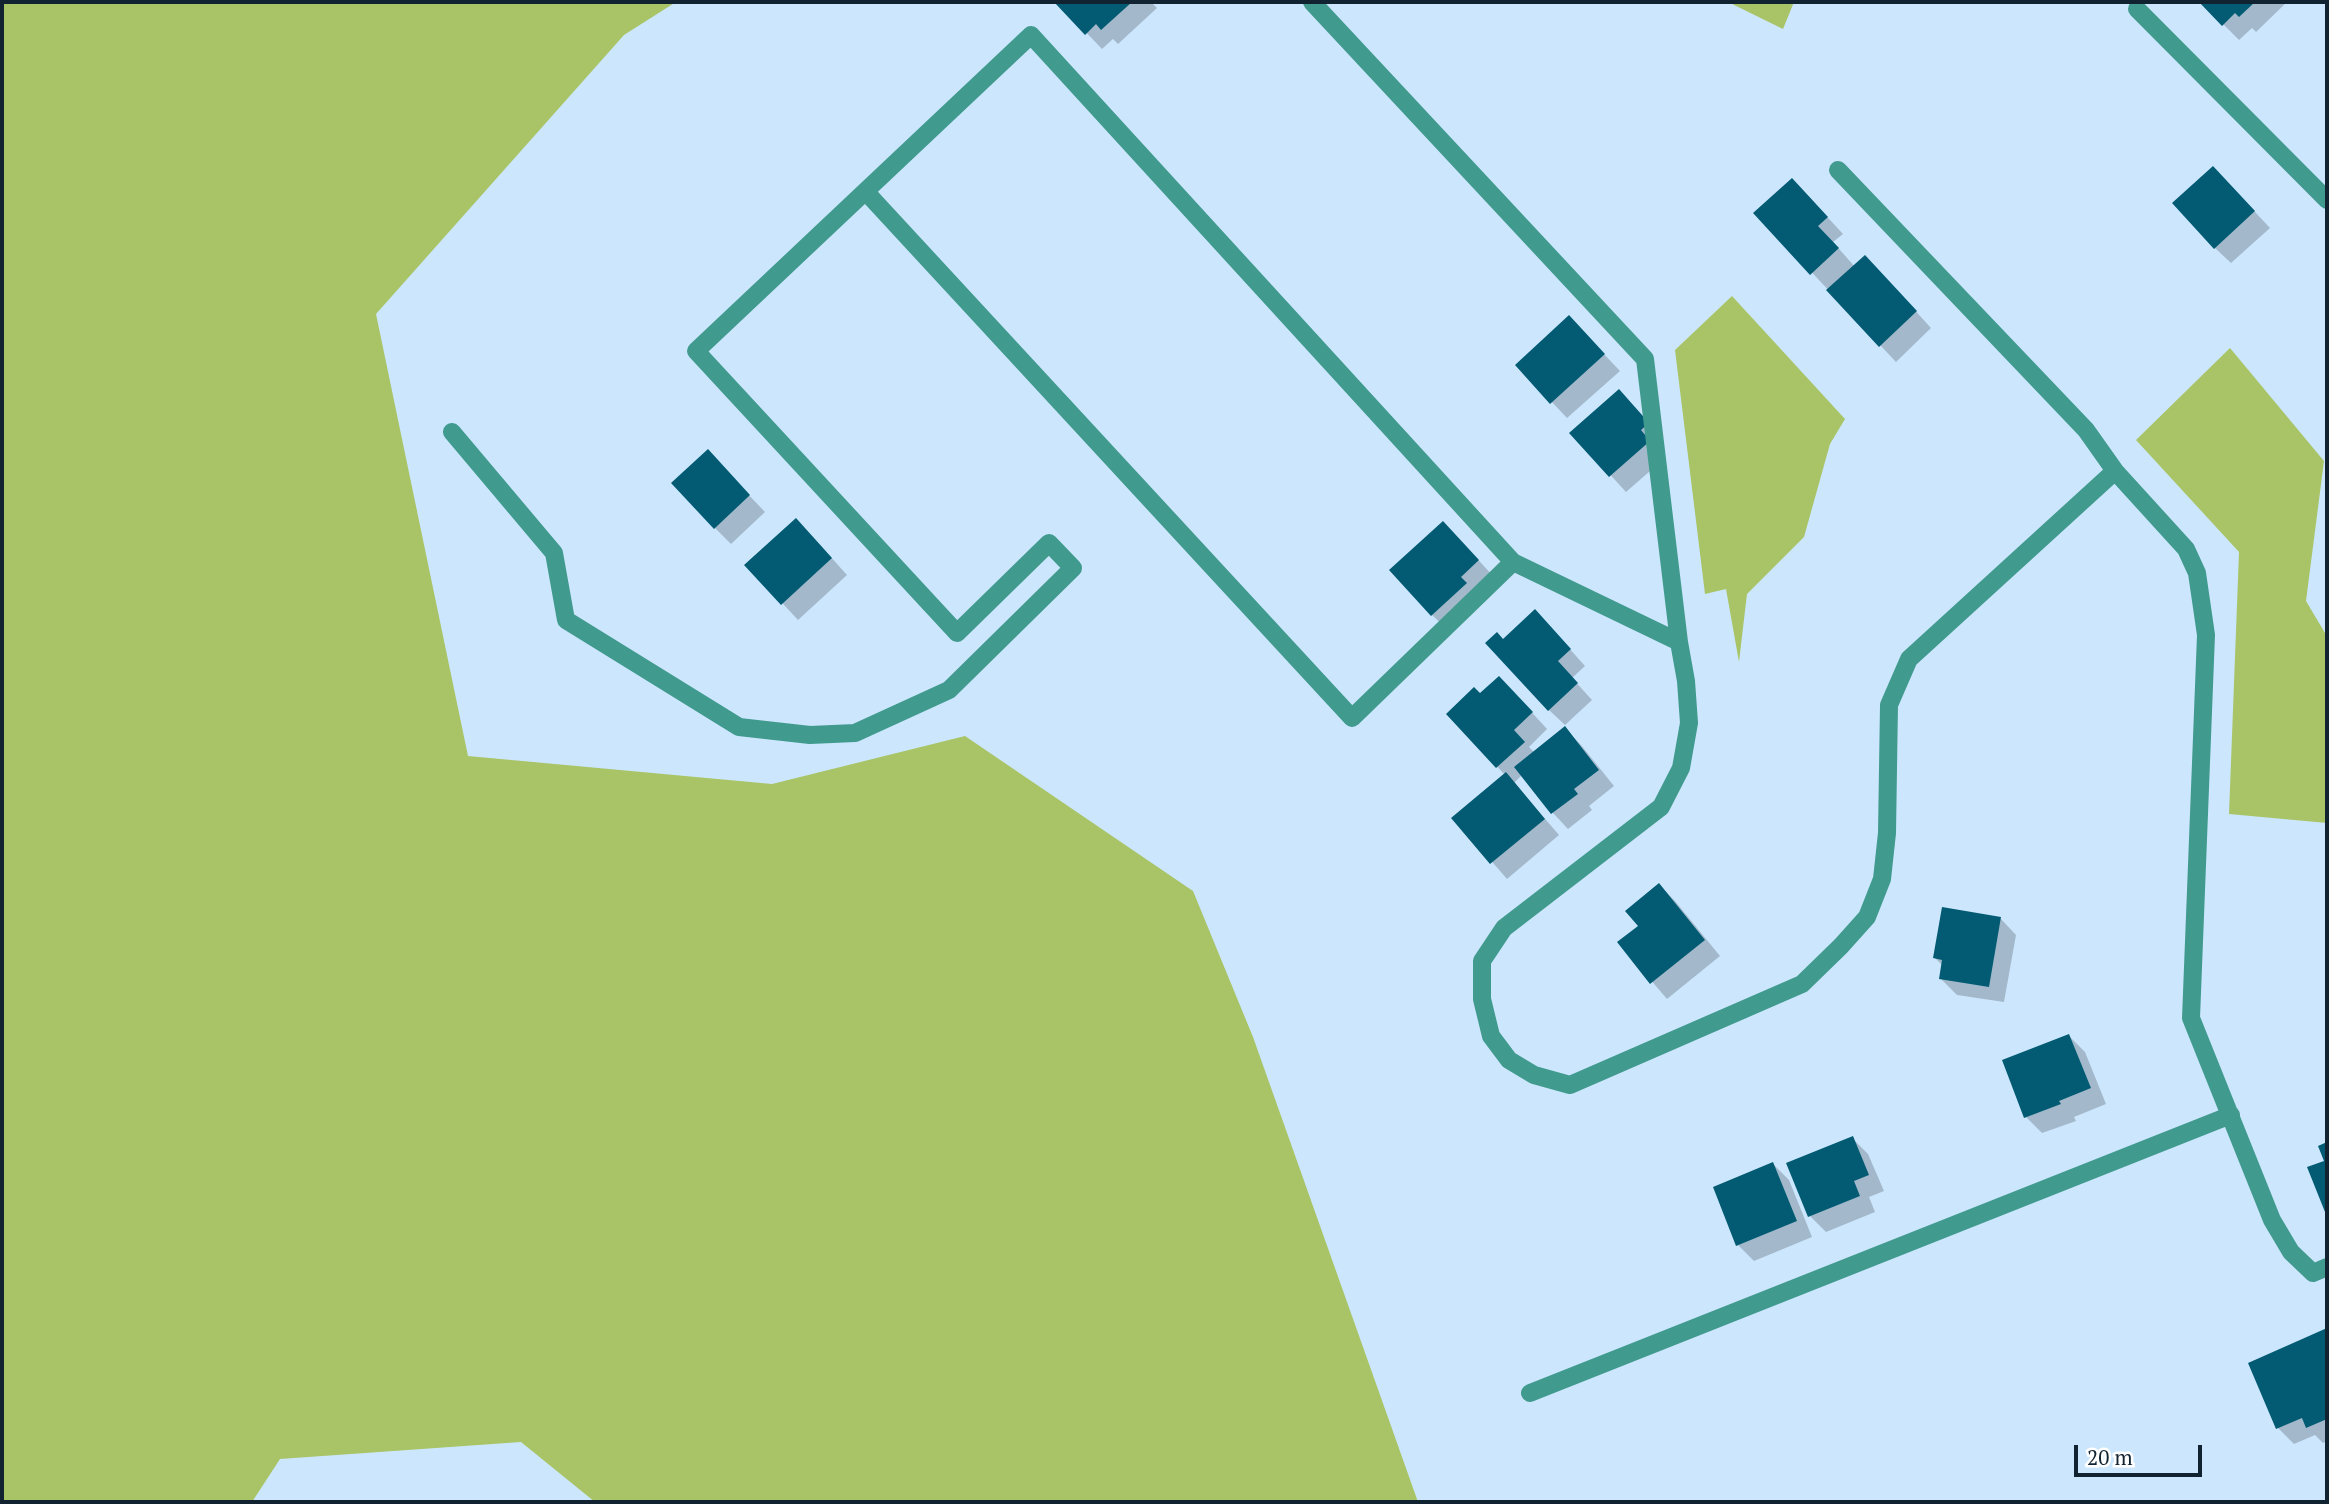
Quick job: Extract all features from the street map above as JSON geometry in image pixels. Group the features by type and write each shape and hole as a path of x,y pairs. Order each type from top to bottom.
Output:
{"street":[{"path":"1312,2 1645,359 1689,723 1681,768 1661,807 1504,928 1482,961 1482,999 1491,1036 1509,1060 1534,1075 1570,1084 1802,984 1841,946 1867,917 1882,879 1887,833 1889,705 1909,659 2115,471"},
{"path":"2137,9 2327,200"},
{"path":"452,432 554,553 566,620 739,727 810,734 855,733 949,690 1073,568 1049,543 957,633 696,351 1031,35 1513,562 1679,642"},
{"path":"1838,170 2086,429 2115,471 2186,549 2196,573 2206,635 2191,1018 2272,1220 2291,1252 2313,1273 2327,1267"},
{"path":"866,192 1352,718 1513,562"},
{"path":"1530,1393 2231,1115"}],"green space":[{"path":"2,2 676,2 624,35 376,314 468,756 772,784 965,736 1193,891 1253,1037 1418,1502 595,1502 521,1442 280,1459 252,1502 2,1502"},
{"path":"1728,2 1794,2 1783,29"},
{"path":"1732,296 1845,419 1830,444 1804,537 1747,594 1739,662 1726,589 1705,594 1675,350"},
{"path":"2230,348 2324,461 2306,601 2325,633 2327,646 2327,823 2229,814 2239,552 2136,440"}],"building":[{"path":"1054,2 1132,2 1101,30 1096,24 1085,35"},
{"path":"2199,2 2255,2 2239,17 2235,13 2222,26"},
{"path":"2213,166 2255,211 2214,249 2172,203"},
{"path":"1792,178 1828,217 1818,226 1839,248 1810,275 1753,213"},
{"path":"1865,255 1917,311 1879,347 1826,290"},
{"path":"1569,315 1605,354 1550,404 1515,365"},
{"path":"1619,389 1649,423 1641,430 1650,441 1609,477 1569,433"},
{"path":"708,449 750,495 714,529 671,483"},
{"path":"796,518 832,558 781,605 744,565"},
{"path":"1443,521 1479,560 1461,577 1467,583 1431,616 1389,570"},
{"path":"1535,609 1571,649 1558,661 1578,683 1548,711 1485,643 1497,632 1503,639"},
{"path":"1499,676 1533,712 1514,730 1525,742 1496,768 1446,714 1474,687 1480,693"},
{"path":"1565,726 1599,770 1574,789 1578,794 1551,814 1514,767"},
{"path":"1506,772 1545,819 1490,864 1451,818"},
{"path":"1659,883 1705,940 1650,984 1617,942 1638,926 1625,911"},
{"path":"1942,907 2001,917 1989,987 1939,979 1942,960 1933,958"},
{"path":"2069,1034 2091,1088 2059,1101 2061,1104 2024,1118 2002,1060"},
{"path":"1853,1136 1869,1175 1854,1181 1860,1196 1808,1217 1786,1163"},
{"path":"2327,1142 2327,1217 2307,1167 2324,1161 2318,1146"},
{"path":"1773,1162 1797,1221 1736,1246 1713,1187"},
{"path":"2327,1328 2327,1419 2306,1428 2302,1418 2276,1429 2248,1363"}]}
